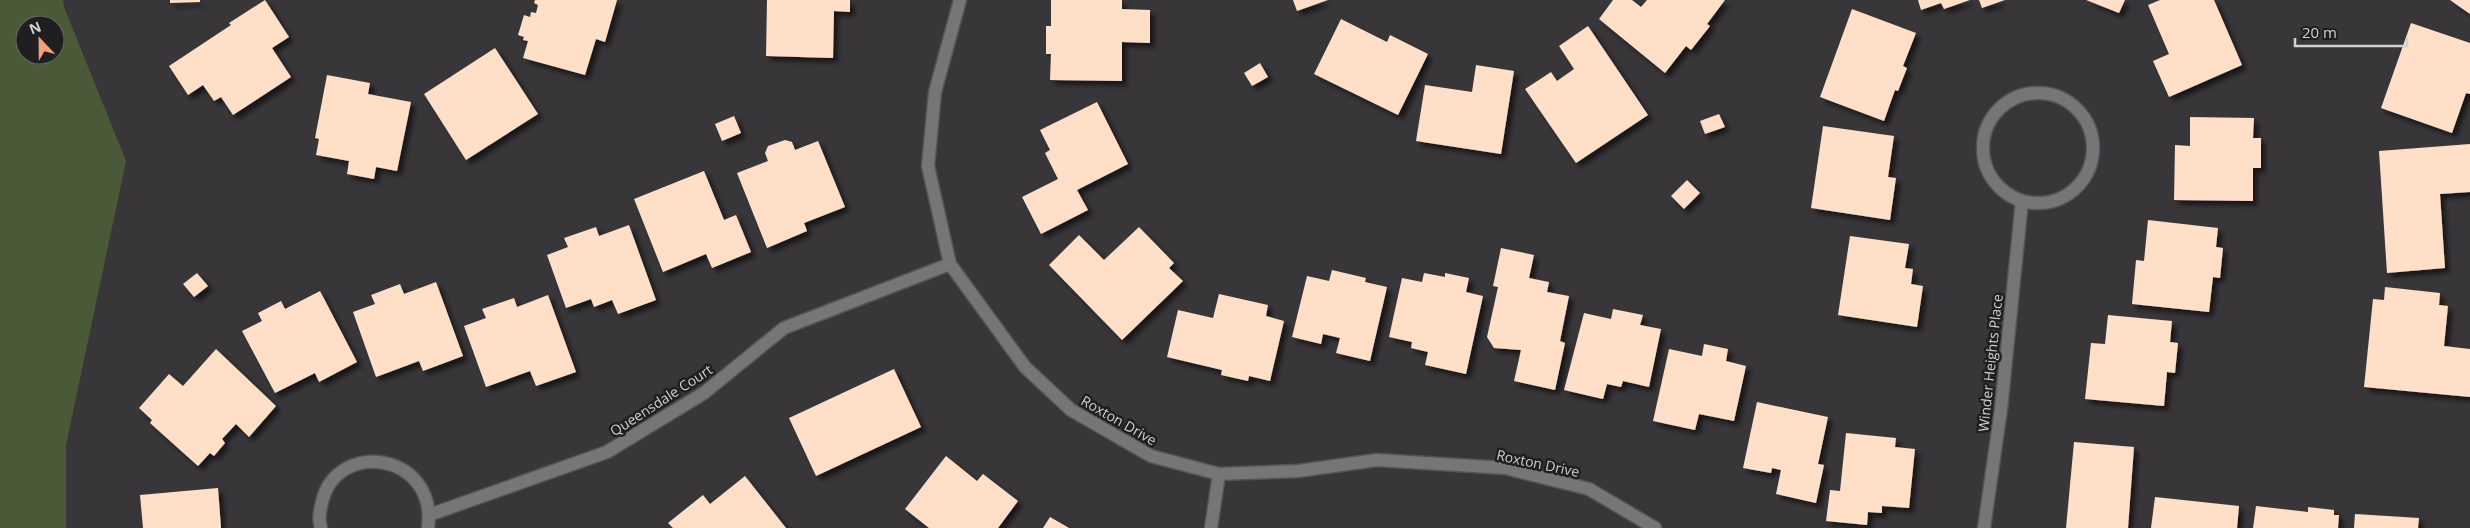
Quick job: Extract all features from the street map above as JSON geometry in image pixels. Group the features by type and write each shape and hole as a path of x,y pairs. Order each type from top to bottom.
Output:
{"street":[{"name":"Roxton Drive","path":"960,0 935,92 928,166 950,264 1025,367 1071,410 1151,456 1219,474 1298,471 1377,460 1505,468 1589,489 1655,528"},
{"path":"2047,93 2071,103 2082,114 2091,130 2094,148 2093,159 2086,177 2076,189 2059,199 2041,203 2022,200 2006,193 1988,172 1983,154 1985,134 1993,116 2002,106 2018,96 2047,93"},
{"name":"Winder Heights Place","path":"1984,528 2002,400 2022,200"},
{"name":"Queensdale Court","path":"429,515 607,452 704,393 784,328 950,264"},
{"path":"321,528 319,514 323,496 332,481 342,472 358,463 376,461 392,464 409,473 418,482 427,499 428,528"},
{"path":"1211,528 1219,474"}],"green space":[{"path":"0,0 63,0 64,7 126,161 66,445 66,528 0,528"}],"building":[{"path":"170,0 200,0 200,2 170,3"},
{"path":"265,0 289,37 272,48 291,77 233,115 221,97 214,101 203,85 188,95 169,66"},
{"path":"535,0 617,0 605,42 596,39 585,75 523,58 528,41 523,40 524,37 518,35 524,15 530,17 531,12 536,13 538,5 534,3"},
{"path":"767,0 850,0 850,12 834,11 833,58 766,56"},
{"path":"1051,0 1122,0 1122,9 1150,10 1150,43 1122,42 1122,81 1050,80 1051,54 1046,54 1046,26 1051,26"},
{"path":"1293,0 1328,0 1297,11"},
{"path":"1613,0 1632,0 1641,7 1647,0 1725,0 1707,24 1710,26 1691,50 1686,46 1665,73 1599,19"},
{"path":"1918,0 1970,0 1944,9 1941,3 1921,10"},
{"path":"1979,0 2005,0 1982,8"},
{"path":"2086,0 2125,0 2119,13"},
{"path":"2160,0 2214,0 2242,65 2169,97 2153,61 2169,54 2148,5"},
{"path":"2450,0 2470,0 2470,14"},
{"path":"1852,9 1916,33 1903,66 1907,68 1898,91 1895,90 1884,121 1820,97"},
{"path":"1341,19 1387,42 1390,35 1428,54 1398,115 1314,74"},
{"path":"2411,23 2470,43 2470,94 2466,93 2452,133 2381,108"},
{"path":"1588,26 1648,115 1576,163 1525,89 1551,72 1557,81 1574,69 1559,46"},
{"path":"495,48 538,114 466,160 424,94"},
{"path":"1260,63 1268,77 1252,86 1244,73"},
{"path":"1476,65 1514,71 1501,154 1416,141 1425,85 1472,92"},
{"path":"327,75 370,83 368,94 411,102 397,171 376,167 374,179 347,174 349,161 316,155 319,139 315,138"},
{"path":"1097,102 1128,164 1077,190 1088,210 1041,234 1022,197 1058,179 1045,153 1050,150 1040,130"},
{"path":"1719,114 1725,127 1705,134 1700,121"},
{"path":"734,116 741,133 722,141 715,124"},
{"path":"2190,117 2254,118 2253,138 2261,138 2261,168 2253,168 2253,201 2174,200 2175,145 2190,146"},
{"path":"1823,126 1894,136 1888,177 1896,178 1890,220 1811,208"},
{"path":"785,140 792,142 795,150 818,141 845,207 804,223 807,231 767,248 737,173 768,161 765,153 768,146"},
{"path":"2470,144 2470,192 2440,194 2445,268 2387,273 2379,151"},
{"path":"704,171 724,220 736,215 751,252 712,268 706,254 663,272 634,199"},
{"path":"1687,180 1700,193 1684,209 1671,196"},
{"path":"2148,220 2218,228 2216,247 2223,248 2220,278 2213,277 2209,312 2132,304 2136,260 2144,261"},
{"path":"629,225 656,300 618,314 612,300 594,307 591,299 566,308 547,255 568,247 564,238 596,227 599,236"},
{"path":"1139,227 1174,263 1169,268 1183,281 1122,340 1049,265 1079,235 1104,260"},
{"path":"1850,236 1909,244 1905,268 1913,269 1911,284 1923,286 1917,327 1838,315"},
{"path":"1501,248 1534,255 1529,278 1549,282 1547,292 1569,296 1560,341 1565,343 1555,390 1514,381 1521,350 1494,348 1487,337 1498,287 1493,286"},
{"path":"1332,270 1366,278 1365,282 1387,287 1370,361 1336,353 1340,338 1323,334 1321,344 1292,337 1307,276 1329,281"},
{"path":"197,273 208,286 194,297 183,284"},
{"path":"1424,273 1445,277 1445,273 1469,278 1466,292 1483,296 1466,374 1425,365 1428,352 1411,348 1412,342 1389,337 1402,278 1422,282"},
{"path":"436,282 463,356 423,371 419,361 376,377 353,312 375,304 371,295 400,284 404,294"},
{"path":"2385,287 2440,293 2439,305 2448,306 2444,346 2470,349 2470,397 2364,387 2373,299 2384,300"},
{"path":"320,291 357,362 319,382 315,373 275,393 242,331 262,321 258,313 281,301 285,309"},
{"path":"1219,294 1268,305 1266,316 1284,321 1270,381 1249,376 1248,381 1221,375 1222,370 1167,357 1178,310 1213,318"},
{"path":"548,295 576,372 536,386 530,371 486,387 464,326 486,318 482,309 514,298 517,307"},
{"path":"1613,309 1643,315 1640,325 1661,329 1649,387 1623,381 1621,387 1607,384 1603,399 1564,390 1584,313 1611,319"},
{"path":"2108,315 2172,321 2170,342 2178,343 2175,373 2167,372 2164,406 2085,399 2091,343 2105,344"},
{"path":"1704,344 1728,349 1726,361 1746,366 1734,421 1699,414 1695,430 1653,421 1669,349 1702,356"},
{"path":"216,349 276,406 249,437 236,424 222,439 225,443 214,456 210,453 198,466 150,423 152,420 139,408 169,374 183,386"},
{"path":"894,369 921,427 816,476 789,418"},
{"path":"1757,402 1828,417 1818,464 1824,465 1816,503 1776,494 1781,470 1772,468 1771,473 1743,468"},
{"path":"1846,433 1896,438 1895,447 1915,449 1909,508 1882,506 1882,513 1868,512 1867,525 1826,521 1830,490 1840,491"},
{"path":"2074,442 2134,447 2128,528 2066,528"},
{"path":"946,456 977,481 983,474 1018,501 998,528 929,528 905,509"},
{"path":"745,476 786,528 673,528 668,523 703,495 710,504"},
{"path":"218,488 221,528 143,528 140,495"},
{"path":"2155,497 2239,506 2237,528 2151,528"},
{"path":"2256,506 2308,512 2308,507 2334,510 2334,515 2339,515 2338,528 2253,528"},
{"path":"2355,514 2419,518 2418,528 2354,528"},
{"path":"1050,517 1069,528 1043,528"}]}
